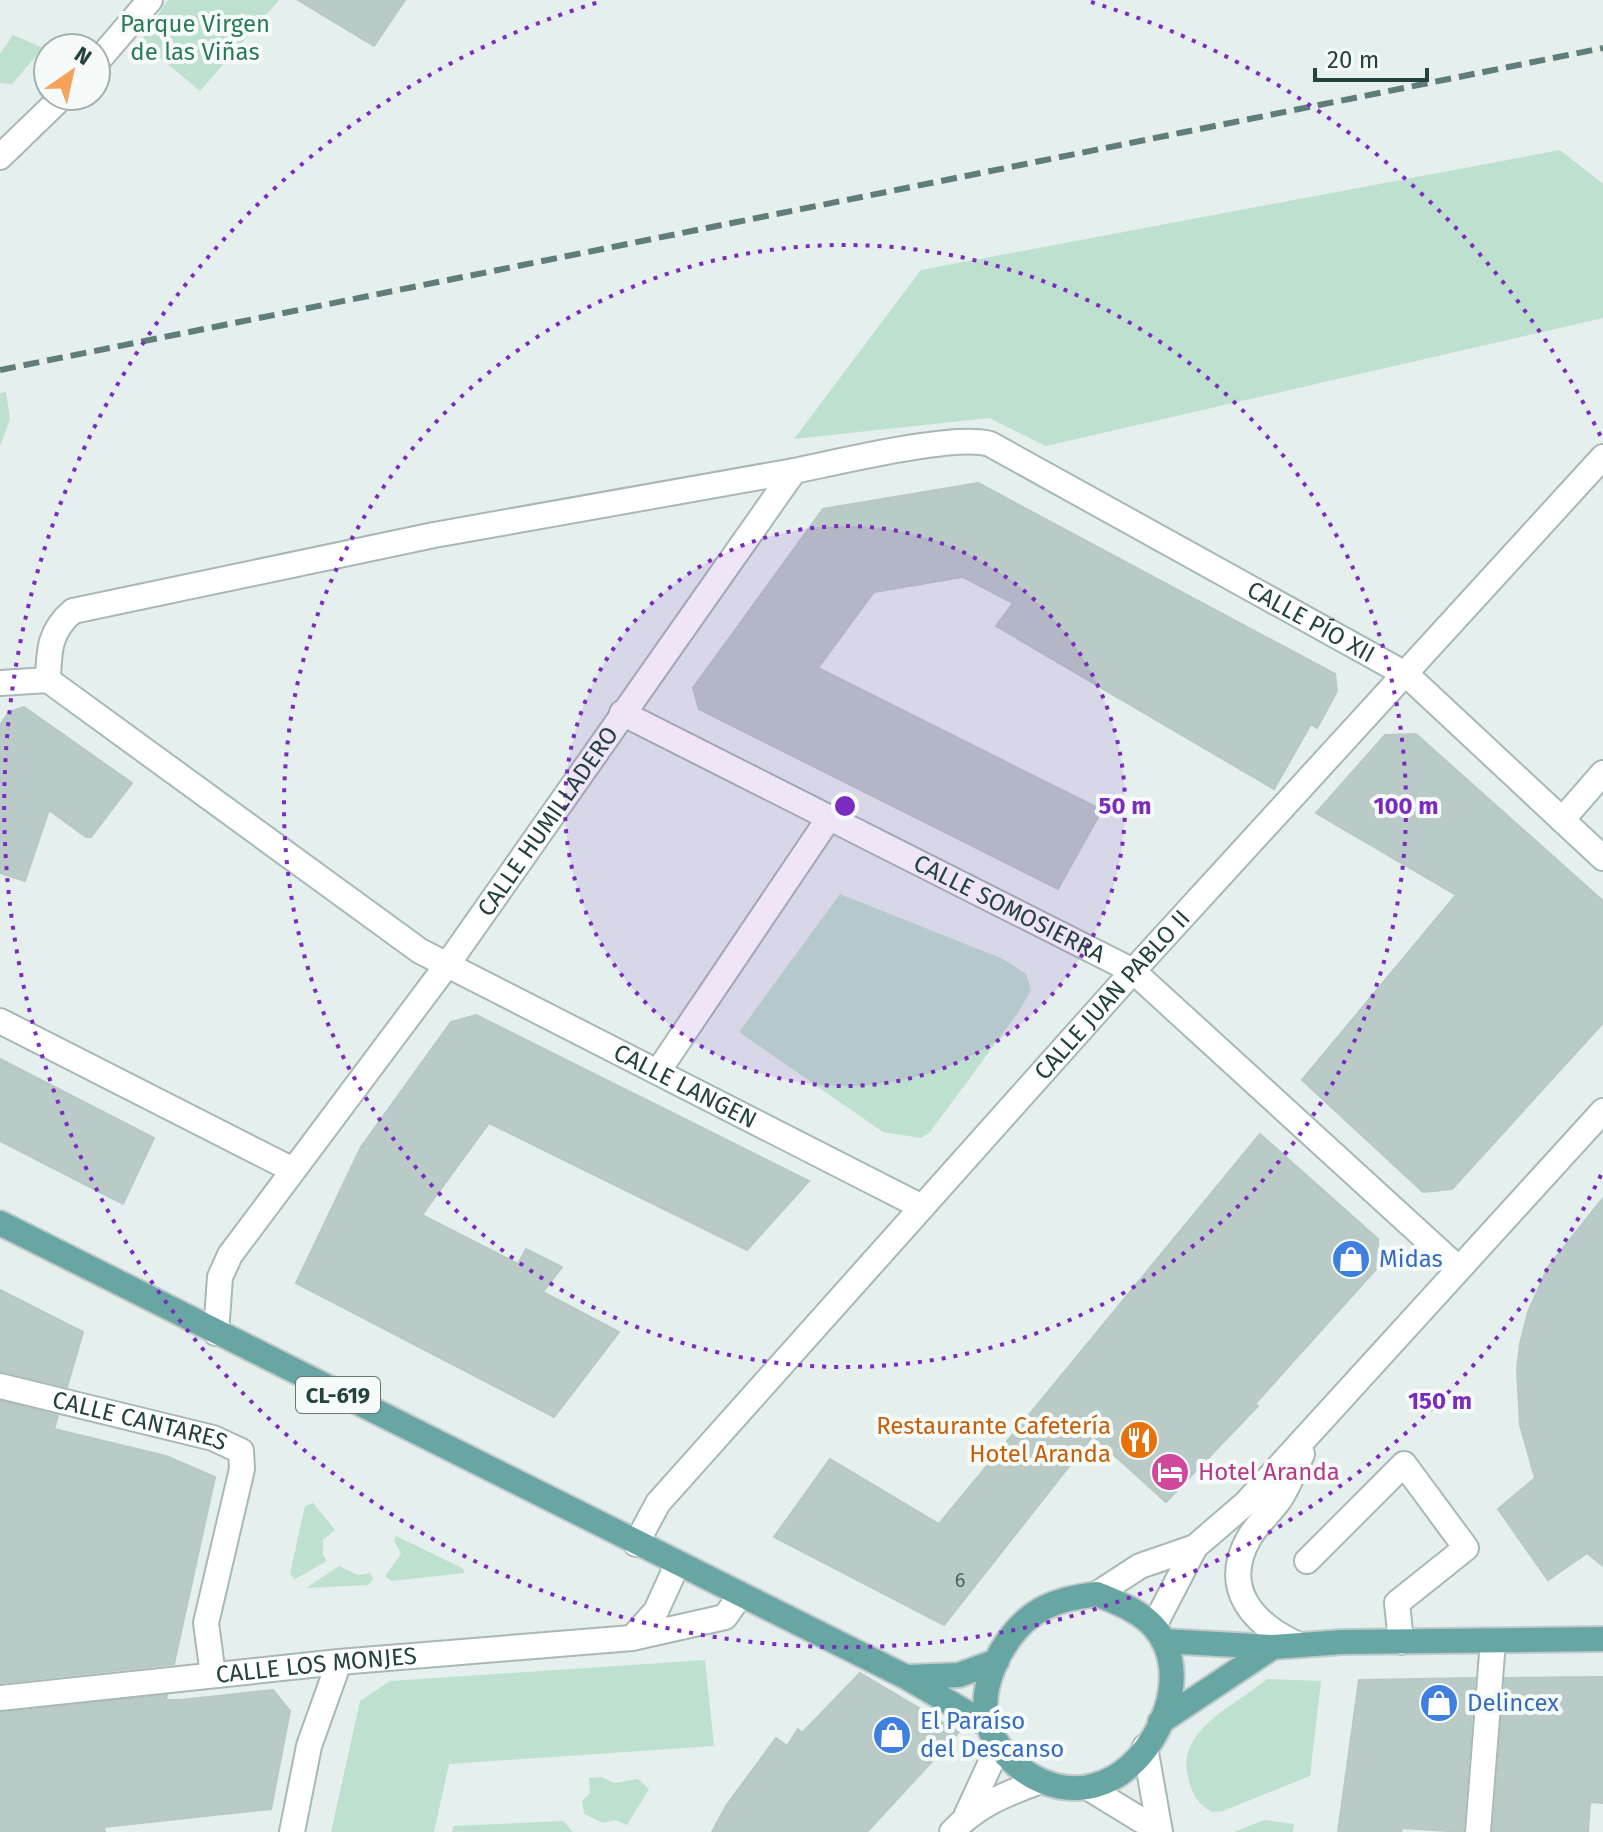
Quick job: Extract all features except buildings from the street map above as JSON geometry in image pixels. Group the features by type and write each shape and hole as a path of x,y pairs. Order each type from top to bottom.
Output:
{"main road":[{"name":"CL-619","path":"0,1223 739,1597 906,1677"},
{"path":"906,1677 993,1736 1016,1768 1038,1782 1087,1787 1113,1778 1145,1747 1160,1722 1173,1679 1169,1651 1158,1633 1128,1607 1097,1594 1069,1597 1033,1614 997,1661 985,1699 993,1736"},
{"path":"1158,1633 1273,1647 1603,1639"},
{"path":"1160,1722 1273,1647"},
{"path":"906,1677 959,1675 997,1661"}],"street":[{"path":"112,44 150,0"},
{"path":"0,157 46,112"},
{"name":"CALLE PÍO XII","path":"794,471 898,451 981,441 1407,675 1603,858"},
{"name":"CALLE JUAN PABLO II","path":"636,1544 658,1503 1133,971 1407,675 1603,457"},
{"path":"0,683 48,680 49,645 59,623 73,611 434,535 794,471"},
{"name":"CALLE HUMILLADERO","path":"216,1333 220,1277 230,1255 447,965 794,471"},
{"name":"CALLE LANGEN","path":"48,680 420,951 659,1070 922,1207"},
{"name":"CALLE SOMOSIERRA","path":"622,713 1133,971 1458,1268"},
{"path":"1562,820 1603,773"},
{"path":"659,1070 829,818"},
{"path":"0,1021 293,1170"},
{"path":"1097,1594 1140,1566 1195,1547 1246,1503 1603,1111"},
{"name":"CALLE CANTARES","path":"0,1386 213,1438 241,1451 242,1469 206,1623 213,1675"},
{"path":"1299,1645 1271,1632 1256,1619 1238,1581 1240,1558 1250,1537 1281,1497 1313,1432"},
{"path":"1307,1561 1404,1464 1466,1548 1397,1603 1401,1642"},
{"path":"1158,1633 1195,1547"},
{"path":"632,1638 656,1611 677,1565"},
{"name":"CALLE LOS MONJES","path":"0,1698 339,1662 632,1638 725,1617 739,1597"},
{"path":"1478,1832 1493,1641"},
{"path":"292,1832 309,1746 339,1662"},
{"path":"959,1824 993,1736"},
{"path":"1145,1747 1160,1831"},
{"path":"959,1824 1002,1795 1038,1782"},
{"path":"1087,1787 1160,1831"}],"green space":[{"name":"Parque Virgen de las Viñas","path":"168,0 279,0 200,91 143,43 144,35"},
{"path":"13,35 32,43 32,61 12,84 0,83 0,54"},
{"path":"1560,150 1603,184 1603,318 1046,446 989,418 794,439 921,270"},
{"path":"6,392 10,419 0,446 0,393"},
{"path":"840,894 1003,959 1026,974 1031,990 1020,1010 930,1132 921,1138 883,1132 739,1032"},
{"path":"313,1503 335,1530 323,1540 323,1555 327,1561 295,1579 290,1574 305,1506"},
{"path":"396,1536 462,1568 465,1573 391,1581 385,1576 401,1554 394,1540"},
{"path":"339,1566 358,1575 370,1573 373,1579 368,1585 306,1588"},
{"path":"705,1660 714,1746 449,1764 434,1832 331,1832 360,1701 390,1681"},
{"path":"1267,1679 1321,1681 1310,1776 1223,1811 1212,1812 1193,1793 1187,1760 1191,1745 1212,1720"},
{"path":"602,1777 614,1783 638,1779 649,1789 627,1825 615,1820 603,1823 584,1814 582,1801 590,1793 589,1778"},
{"path":"1264,1820 1294,1824 1293,1832 1234,1832"},
{"path":"563,1821 573,1832 452,1832 453,1826"}],"railway":[{"path":"0,370 1603,48"}],"place":[{"name":"Midas","path":"1351,1259"},
{"name":"Restaurante Cafetería Hotel Aranda","path":"1139,1440"},
{"name":"Hotel Aranda","path":"1170,1472"},
{"name":"Delincex","path":"1439,1703"},
{"name":"El Paraíso del Descanso","path":"892,1735"}]}
